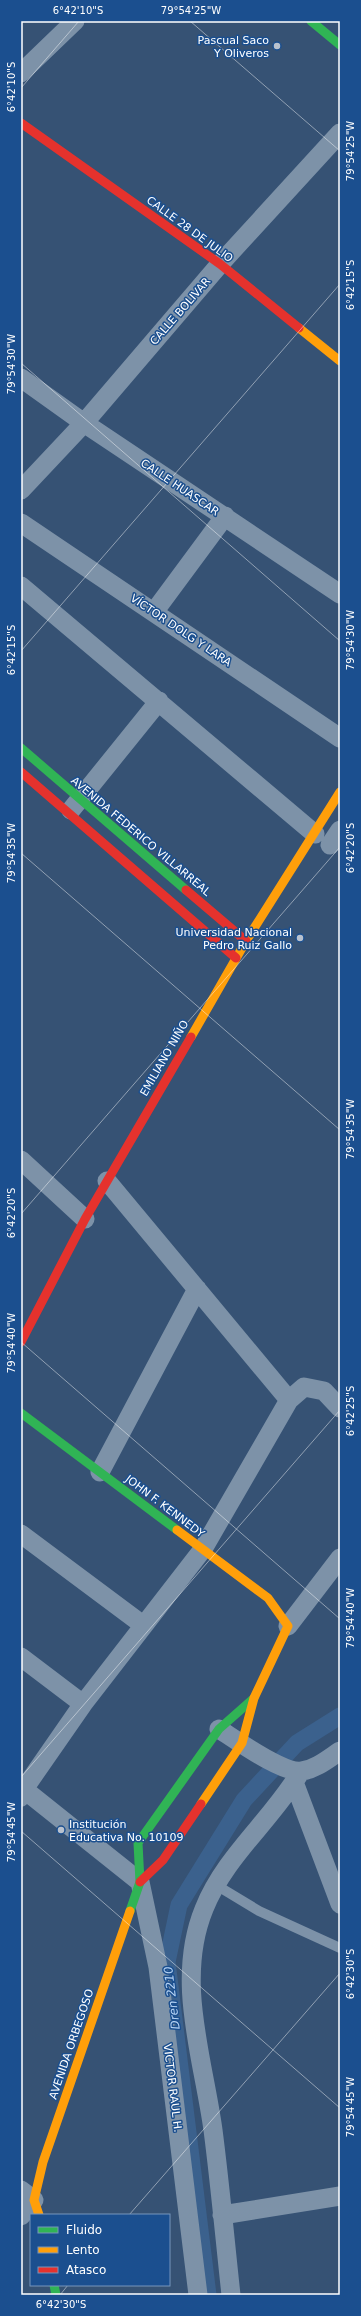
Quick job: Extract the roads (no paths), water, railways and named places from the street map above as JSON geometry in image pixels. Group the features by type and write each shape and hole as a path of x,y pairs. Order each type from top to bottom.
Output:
{"main road":[{"path":"312,21 340,45"},
{"name":"CALLE 28 DE JULIO","path":"21,124 220,264 340,361"},
{"name":"AVENIDA FEDERICO VILLARREAL","path":"21,748 74,806 236,958"},
{"name":"AVENIDA FEDERICO VILLARREAL","path":"21,772 74,806 246,941"},
{"name":"EMILIANO NIÑO","path":"21,1342 85,1218 246,941 315,834 340,792"},
{"name":"JOHN F. KENNEDY","path":"21,1413 268,1598 288,1626"},
{"name":"AVENIDA ORBEGOSO","path":"140,1882 163,1860 242,1743 254,1698 288,1626"},
{"name":"AVENIDA ORBEGOSO","path":"31,2202 43,2162 140,1882 138,1844 219,1729 254,1698"}],"street":[{"path":"21,73 75,21"},
{"name":"CALLE BOLIVAR","path":"21,490 84,423 220,264 340,133"},
{"name":"CALLE HUASCAR","path":"21,378 84,423 340,594"},
{"path":"154,612 225,516"},
{"name":"VÍCTOR DOLG Y LARA","path":"21,523 340,738"},
{"path":"21,586 315,834"},
{"path":"74,806 159,701"},
{"path":"330,845 340,830"},
{"path":"21,1160 85,1218"},
{"path":"107,1181 289,1400"},
{"path":"100,1472 196,1289"},
{"path":"140,1882 22,1791 83,1704 203,1549 289,1400 304,1387 324,1391 340,1408"},
{"path":"21,1534 143,1626"},
{"path":"288,1626 340,1558"},
{"path":"21,1657 83,1704"},
{"path":"219,1729 293,1774 340,1904"},
{"path":"231,2295 213,2130 190,1989 192,1958 198,1925 216,1885 293,1774 318,1765 340,1751"},
{"name":"VICTOR RAUL H.","path":"140,1882 158,1967 198,2295"},
{"path":"222,2215 340,2196"},
{"path":"21,2216 31,2202"}],"lane":[{"path":"216,1885 260,1911 340,1948"}],"waterway":[{"name":"Dren 2210","path":"208,2295 167,1962 179,1905 244,1800 297,1743 340,1716"}],"place":[{"name":"Pascual Saco Y Oliveros","path":"277,46"},
{"name":"Universidad Nacional Pedro Ruiz Gallo","path":"300,938"},
{"name":"Institución Educativa No. 10109","path":"61,1830"}]}
